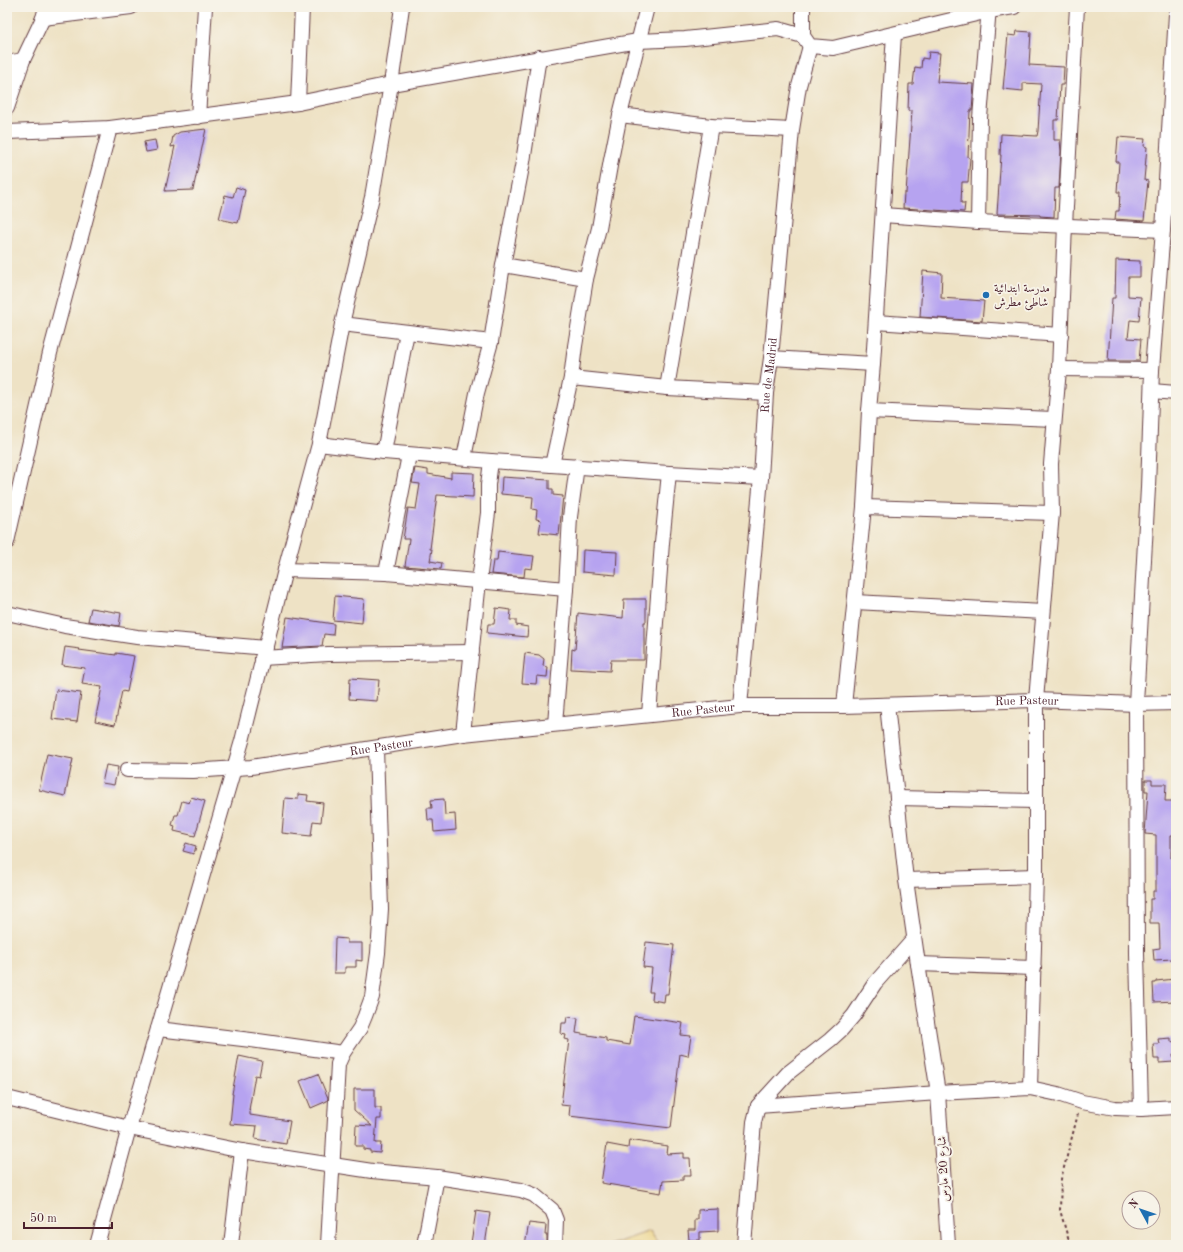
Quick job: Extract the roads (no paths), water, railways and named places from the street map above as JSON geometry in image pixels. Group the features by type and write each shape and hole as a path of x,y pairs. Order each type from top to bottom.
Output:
{"street":[{"path":"7,108 23,60 44,12 131,7"},
{"path":"198,117 205,7"},
{"path":"298,103 302,7"},
{"path":"97,1245 129,1128 234,769 285,570 320,444 342,324 372,197 402,7"},
{"path":"552,465 571,378 574,346 586,279 599,228 620,115 647,7"},
{"name":"Rue de Madrid","path":"740,706 761,478 766,393 771,358 792,130 806,41 803,7"},
{"path":"7,132 110,128 298,103 391,84 539,57 638,41 685,39 778,29 806,41 833,48 894,34 989,9 1014,7"},
{"path":"1030,1088 1036,876 1036,700 1052,513 1051,464 1061,335 1065,225 1077,7"},
{"path":"978,222 980,118 989,9"},
{"path":"1141,1109 1137,954 1136,704 1148,488 1152,370 1163,230 1176,14"},
{"path":"844,706 864,507 894,34"},
{"path":"464,458 477,393 491,342 523,162 539,57"},
{"path":"7,63 23,60"},
{"path":"620,115 711,126 792,130"},
{"path":"667,388 711,126"},
{"path":"7,542 50,353 110,128"},
{"path":"882,215 978,222 1163,230"},
{"path":"504,266 586,279"},
{"path":"876,322 1061,335"},
{"path":"342,324 491,342"},
{"path":"384,452 407,332"},
{"path":"771,358 873,364"},
{"path":"1059,369 1152,370"},
{"path":"571,378 667,388 766,393"},
{"path":"1152,391 1176,393"},
{"path":"869,411 1054,419"},
{"path":"320,444 384,452 491,461 577,466 669,474 761,478"},
{"path":"386,573 409,454"},
{"path":"463,734 478,581 488,513 488,485 491,461"},
{"path":"555,724 566,590 570,517 577,466"},
{"path":"649,715 662,543 669,474"},
{"path":"864,507 1052,513"},
{"path":"285,570 386,573 566,590"},
{"path":"855,602 1043,612"},
{"path":"7,612 65,626 136,637 264,653 336,654 472,652"},
{"name":"Rue Pasteur","path":"127,770 193,771 234,769 463,734 740,706 844,706 1036,700 1136,704 1176,703"},
{"name":"شارع 20 مارس","path":"887,704 906,880 938,1093 948,1245"},
{"path":"328,1245 338,1064 343,1053 360,1028 372,997 378,953 381,909 376,748"},
{"path":"897,798 1035,801"},
{"path":"906,880 1036,876"},
{"path":"744,1245 754,1122 758,1106 788,1073 842,1029 854,1015 875,983 914,939"},
{"path":"918,964 1034,968"},
{"path":"158,1029 343,1053"},
{"path":"758,1106 1030,1088 1058,1094 1082,1102 1115,1108 1141,1109 1176,1107"},
{"path":"7,1098 129,1128 242,1151 372,1171 437,1177 521,1190 534,1195 552,1210 556,1220 555,1245"},
{"path":"231,1245 242,1151"},
{"path":"424,1245 437,1177"}],"place":[{"name":"مدرسة ابتدائية شاطئ مطرش","path":"986,295"}]}
